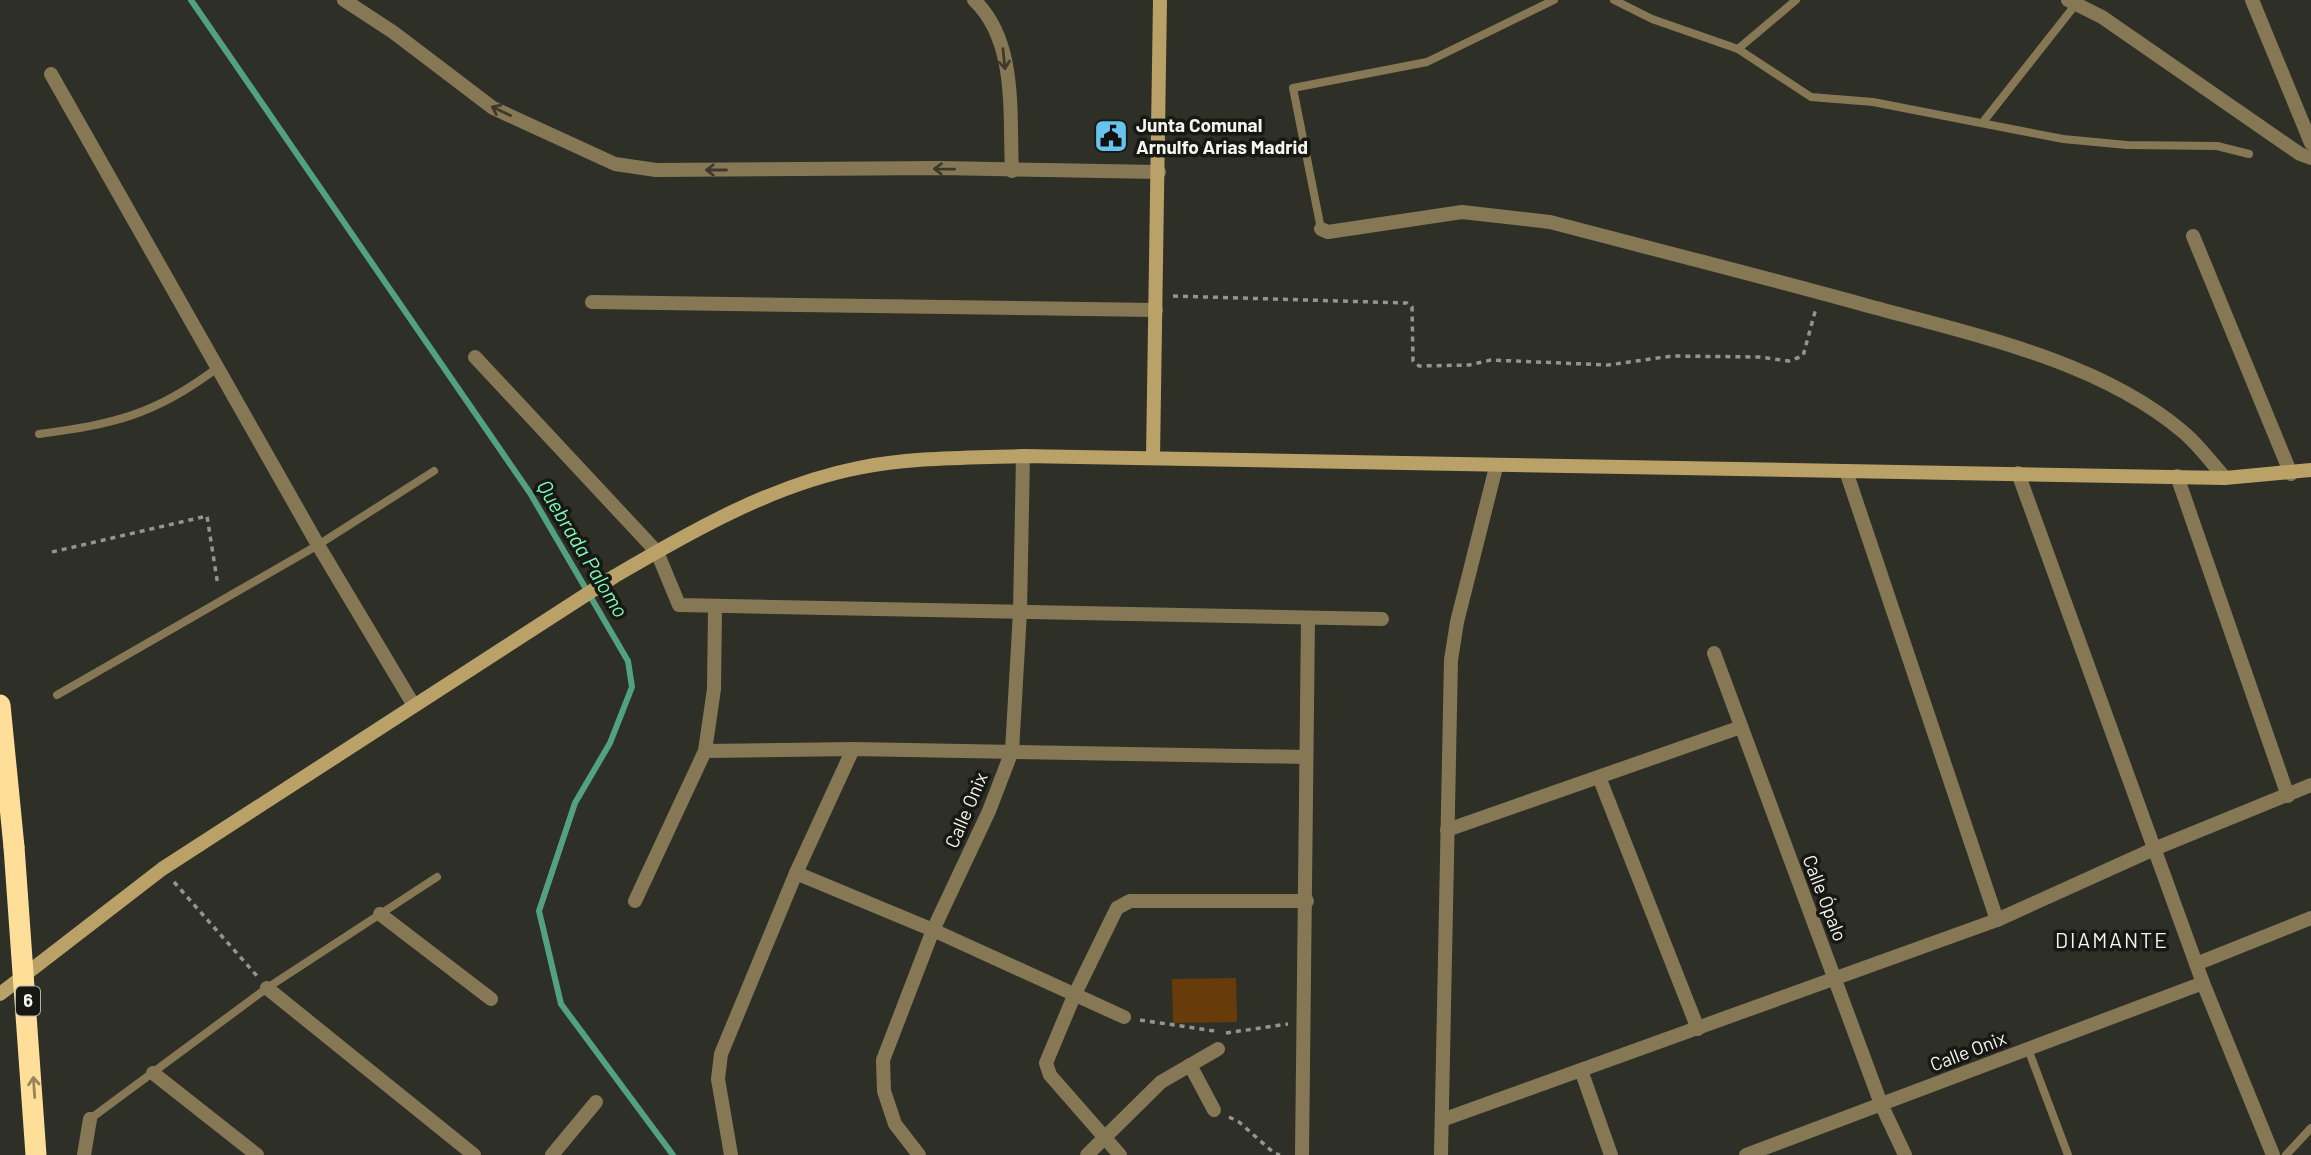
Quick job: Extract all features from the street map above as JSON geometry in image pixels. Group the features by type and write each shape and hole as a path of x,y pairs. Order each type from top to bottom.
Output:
{"highway":[{"name":"6","path":"0,705 14,847 36,1155"}],"street":[{"path":"344,0 393,32 493,108 615,164 656,170 1159,172"},
{"path":"974,0 997,28 1004,50 1012,171"},
{"path":"1153,458 1160,0"},
{"path":"2252,0 2311,143"},
{"path":"2072,2 2102,17 2300,154 2311,158"},
{"path":"51,74 318,545 414,704"},
{"path":"1321,229 1328,232 1462,212 1515,216 1563,226 1996,341 2056,362 2105,384 2177,426 2225,478"},
{"path":"2193,236 2291,474"},
{"path":"592,302 1157,302"},
{"path":"475,358 657,552 678,605 715,608 1382,620"},
{"path":"0,994 162,869 615,576 772,495 829,475 906,460 1023,456 1496,467 2225,478 2310,472"},
{"name":"Calle Onix","path":"919,1155 895,1124 884,1091 883,1060 933,930 989,811 1012,751 1020,612 1023,456"},
{"path":"1441,1155 1451,660 1457,622 1496,467"},
{"path":"1846,471 1997,919"},
{"path":"2018,473 2203,983 2273,1155"},
{"path":"2178,476 2288,796"},
{"path":"635,901 705,751 714,689 715,608"},
{"path":"1302,1155 1307,901 1308,618"},
{"name":"Calle Ópalo","path":"1714,653 1881,1104 1905,1155"},
{"path":"1447,830 1741,727"},
{"path":"705,751 853,749 1306,757"},
{"path":"731,1155 718,1067 796,873 853,749"},
{"path":"1599,776 1698,1029"},
{"path":"1442,1120 1835,980 1997,919 2154,849 2311,785"},
{"path":"796,873 933,930 1124,1017"},
{"path":"1120,1155 1046,1070 1046,1063 1074,996 1117,908 1123,902 1307,901"},
{"path":"380,914 491,999"},
{"path":"2196,964 2311,918"},
{"name":"Calle Onix","path":"1746,1155 2203,983"},
{"path":"267,988 474,1155"},
{"path":"1087,1155 1161,1082 1219,1049"},
{"path":"1191,1065 1214,1110"},
{"path":"1581,1070 1611,1155"},
{"path":"153,1073 257,1155"},
{"path":"552,1155 596,1102"},
{"path":"84,1155 90,1119"}],"lane":[{"path":"1321,229 1293,88 1427,62 1554,0"},
{"path":"1614,0 1652,19 1738,49 1811,97 1873,102 2063,139 2127,145 2217,146 2249,155"},
{"path":"1738,49 1796,0"},
{"path":"1983,122 2072,2"},
{"path":"39,434 105,425 145,413 192,387 217,368"},
{"path":"57,695 318,545 434,471"},
{"path":"90,1119 267,988 438,877"},
{"path":"2028,1049 2068,1155"},
{"path":"2286,1155 2311,1128"}],"path":[{"path":"1157,302 1406,303 1412,307 1413,361 1419,366 1469,365 1491,360 1608,365 1672,356 1759,357 1789,361 1803,356 1820,293"},
{"path":"52,552 207,516 218,602"},
{"path":"162,869 267,988"},
{"path":"1124,1017 1229,1033 1304,1021"},
{"path":"1217,1031 1219,1049"},
{"path":"1214,1110 1240,1122 1273,1153 1280,1155"}],"shaded area":[{"path":"1236,978 1237,1022 1173,1023 1172,979"}],"waterway":[{"name":"Quebrada Palomo","path":"191,0 530,493 628,661 632,687 610,743 575,803 539,911 561,1004 673,1155"}],"place":[{"name":"Junta Comunal Arnulfo Arias Madrid","path":"1111,136"}],"district":[{"name":"DIAMANTE","path":"2112,941"}]}
